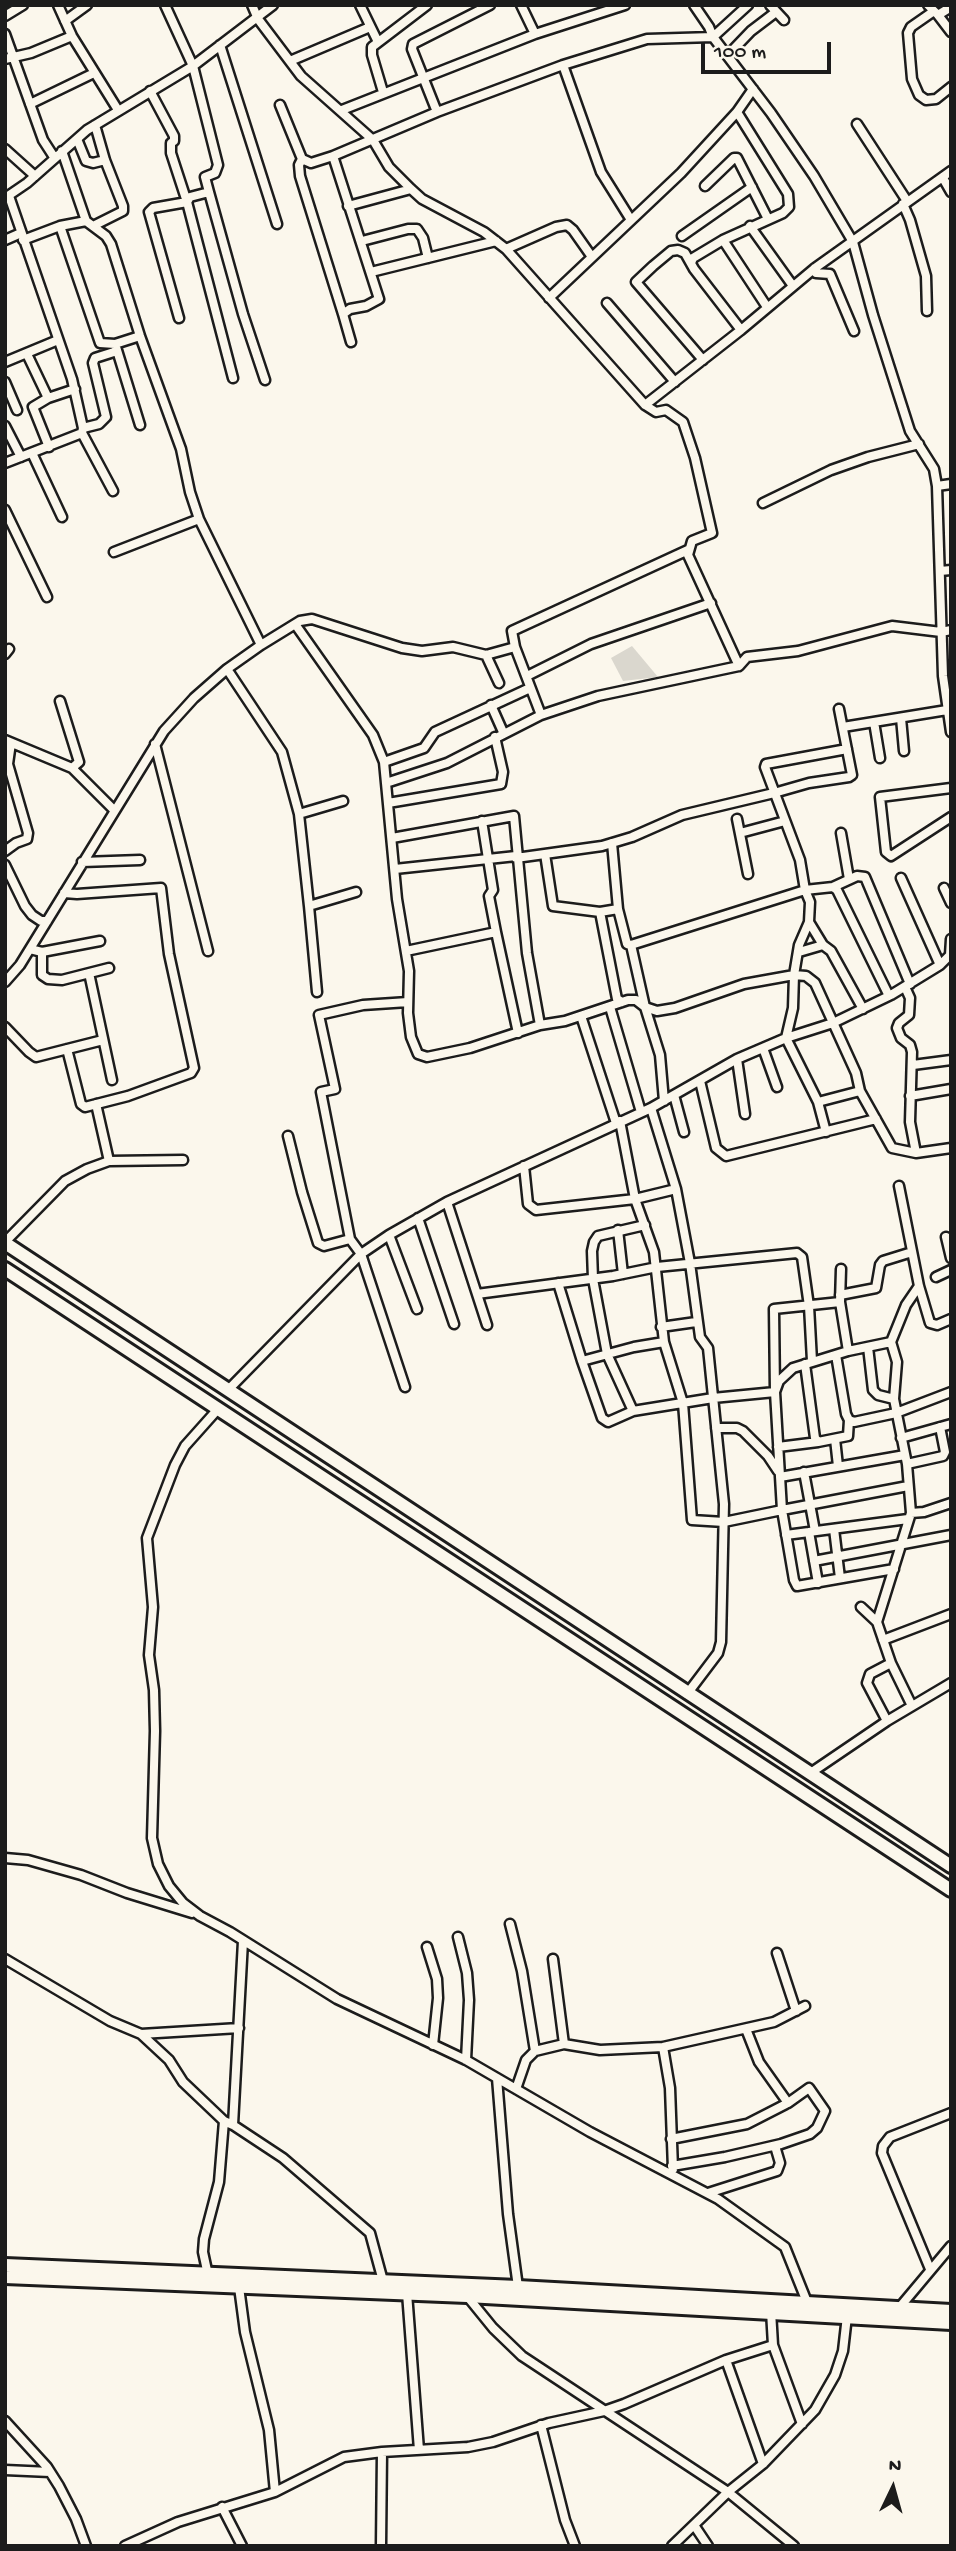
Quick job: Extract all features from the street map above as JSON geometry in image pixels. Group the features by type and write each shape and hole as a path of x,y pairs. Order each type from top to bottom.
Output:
{"main road":[{"path":"5,1242 951,1866"},
{"path":"5,1269 951,1889"},
{"path":"734,1748 745,1731"},
{"path":"5,2265 518,2287 951,2311"},
{"path":"5,2277 407,2293 951,2323"}],"street":[{"path":"5,16 23,5"},
{"path":"58,5 72,36 118,110"},
{"path":"65,21 88,5"},
{"path":"165,5 193,66 218,165 215,173 205,177 243,314 265,380"},
{"path":"252,5 258,19 301,76 373,140 389,167 411,189 422,199 485,232 506,248 645,405 656,412 666,410 683,422 695,458 712,533 692,541 688,550 690,561 739,666"},
{"path":"113,491 83,430 75,389 7,197 95,125 193,66 273,5"},
{"path":"360,5 378,42"},
{"path":"383,93 372,47 427,5"},
{"path":"437,112 412,49 413,44 490,5"},
{"path":"533,5 522,7 535,34"},
{"path":"342,110 535,34 625,5"},
{"path":"280,105 302,159 311,163 563,65 647,39 713,37 748,5"},
{"path":"698,7 713,37 814,176 853,242 910,431 934,469 937,486 941,632 951,732"},
{"path":"951,7 933,10 911,27 908,33 912,79 919,95 926,100 936,99 951,87"},
{"path":"728,55 773,8 784,20"},
{"path":"933,10 951,32"},
{"path":"290,61 370,27"},
{"path":"5,34 9,59 43,140 54,158"},
{"path":"9,59 72,36"},
{"path":"220,45 277,224"},
{"path":"563,65 601,172 631,219"},
{"path":"30,104 94,73"},
{"path":"549,298 681,173 737,112 753,89"},
{"path":"150,91 174,136 171,143 172,153 233,378"},
{"path":"691,263 693,258 723,240 783,213 789,207 788,194 737,112"},
{"path":"857,124 905,203 926,276 927,311"},
{"path":"5,240 60,226 90,223 123,211 95,125"},
{"path":"76,139 86,160 93,163 105,160"},
{"path":"5,149 35,176"},
{"path":"62,151 90,223 106,236 111,244 139,336 181,449 199,519 261,645"},
{"path":"334,156 379,299 343,314"},
{"path":"705,186 737,158 768,219"},
{"path":"302,159 299,165 300,176 351,342"},
{"path":"645,405 815,268 951,171"},
{"path":"943,178 951,192"},
{"path":"682,236 752,187"},
{"path":"348,206 411,189"},
{"path":"179,318 149,212 153,208 187,202 190,197 209,192"},
{"path":"506,248 567,225 592,257"},
{"path":"60,226 93,330 100,343 116,348"},
{"path":"750,226 793,286"},
{"path":"362,241 417,229 423,238 428,258"},
{"path":"723,240 767,307"},
{"path":"371,272 496,241"},
{"path":"703,360 636,282 671,251 685,253 694,269 741,330"},
{"path":"815,268 816,273 830,274 854,331"},
{"path":"607,303 675,383"},
{"path":"5,463 99,424 106,417 93,363 95,358 139,336"},
{"path":"6,361 58,340"},
{"path":"116,348 140,425"},
{"path":"27,354 48,398"},
{"path":"5,382 17,410"},
{"path":"49,447 33,407 48,398 75,389"},
{"path":"5,426 21,457"},
{"path":"763,503 831,470 919,444"},
{"path":"32,453 62,517"},
{"path":"937,486 951,484"},
{"path":"5,510 47,597"},
{"path":"114,552 199,519"},
{"path":"541,715 515,647 512,631 688,550"},
{"path":"940,570 951,570"},
{"path":"527,676 591,644 711,603"},
{"path":"5,982 20,965 164,731 194,698 227,669 261,645 300,621 312,620 324,621 402,648 422,651 453,647 486,655 515,647"},
{"path":"295,624 373,735 384,762 409,971 411,1037 414,1049 422,1056 470,1048 623,1002 636,1000 645,1007 657,1011 666,1010 744,984 794,975 811,978 856,1073 860,1091 892,1148 916,1153 951,1148"},
{"path":"386,783 456,759 541,715 598,696 739,666 747,657 798,651 892,626 951,631"},
{"path":"486,655 499,683"},
{"path":"227,669 282,752 299,814 317,992"},
{"path":"384,762 425,748 435,732 530,688"},
{"path":"60,701 79,762 72,768"},
{"path":"388,803 501,784 503,772 499,735 491,705"},
{"path":"395,869 545,854 612,843 682,815 809,782 849,777 852,775 839,709"},
{"path":"843,727 947,710"},
{"path":"901,718 904,751"},
{"path":"874,722 880,758"},
{"path":"5,851 27,839 28,833 8,764 8,741 72,768 114,810"},
{"path":"155,744 208,951"},
{"path":"826,1132 818,1102 786,1038 793,1009 794,975 802,936 808,922 810,902 800,860 774,793 766,764 847,749"},
{"path":"951,788 880,797 886,852 891,856 951,817"},
{"path":"299,814 343,801"},
{"path":"392,838 514,816 527,953 540,1025"},
{"path":"737,819 748,874"},
{"path":"482,821 493,890 489,896 518,1033"},
{"path":"740,833 785,821"},
{"path":"841,832 849,878"},
{"path":"612,843 618,909 624,940 631,945 805,890 833,887 849,878 865,877 910,998 909,1015 897,1028 901,1038 909,1045 913,1065 910,1122 916,1153"},
{"path":"545,854 554,906 600,912 618,909"},
{"path":"82,862 140,860"},
{"path":"5,865 25,906 32,915 41,921 47,921"},
{"path":"901,878 940,965"},
{"path":"833,887 837,890 889,996"},
{"path":"64,893 161,888 169,954 194,1068 191,1073 141,1092 85,1107 81,1104 67,1049"},
{"path":"944,888 951,903"},
{"path":"309,906 356,892"},
{"path":"600,912 617,999 623,1002"},
{"path":"808,922 823,945 831,951 863,1009"},
{"path":"406,951 496,932"},
{"path":"228,1390 361,1254 389,1236 447,1202 651,1108 737,1059 786,1038 833,1023 889,996 950,956 951,939"},
{"path":"30,949 42,952 100,941"},
{"path":"631,945 645,1007 660,1055 664,1101"},
{"path":"799,952 823,945"},
{"path":"42,952 44,978 62,980 109,968"},
{"path":"89,973 112,1080"},
{"path":"405,1387 361,1254 350,1239 321,1092 335,1088 319,1015 363,1005 408,1002"},
{"path":"610,1007 641,1112"},
{"path":"581,1016 618,1122 635,1199 657,1267 661,1327 683,1403 692,1520 724,1522 908,1486"},
{"path":"5,1027 36,1057 103,1040"},
{"path":"763,1048 777,1087"},
{"path":"737,1059 745,1114"},
{"path":"913,1065 951,1060"},
{"path":"700,1081 716,1149 726,1156 876,1119"},
{"path":"700,1081 716,1153"},
{"path":"910,1096 951,1088"},
{"path":"818,1102 860,1091"},
{"path":"674,1095 684,1132"},
{"path":"96,1104 109,1161"},
{"path":"651,1108 676,1189 690,1263 696,1322 700,1336 708,1348 724,1522 721,1642 718,1653 687,1694"},
{"path":"288,1136 318,1243 324,1246 350,1239"},
{"path":"5,1242 65,1181 87,1169 109,1161 183,1160"},
{"path":"524,1166 528,1204 536,1210 635,1199 676,1189"},
{"path":"899,1186 919,1286 930,1323 937,1325 951,1319"},
{"path":"447,1202 487,1325"},
{"path":"418,1218 454,1324"},
{"path":"633,1411 607,1354 593,1279 594,1242 604,1233 645,1225"},
{"path":"618,1230 624,1274"},
{"path":"389,1236 417,1309"},
{"path":"946,1237 951,1258"},
{"path":"894,1569 797,1586 794,1580 782,1510 775,1392 774,1309 809,1306 876,1288 883,1261 912,1252"},
{"path":"477,1294 593,1279 657,1267 797,1253 803,1257 809,1306 808,1363 815,1438 818,1442"},
{"path":"841,1269 840,1298 848,1350"},
{"path":"936,1277 951,1270"},
{"path":"558,1283 582,1361 605,1421 633,1411 713,1398 775,1392"},
{"path":"877,1622 886,1602 910,1516 906,1460 894,1399 897,1362 891,1342 906,1305 919,1286"},
{"path":"661,1327 696,1322"},
{"path":"582,1361 664,1342"},
{"path":"775,1392 785,1374 808,1363 848,1350 891,1342"},
{"path":"868,1347 873,1390 878,1395 894,1399"},
{"path":"778,1447 848,1436 849,1420 835,1355"},
{"path":"849,1420 854,1422 896,1413 951,1392"},
{"path":"218,1409 185,1446 174,1465 147,1538 153,1607 149,1655 154,1690 155,1731 152,1838 158,1864 169,1886 183,1903 198,1915 337,1999 466,2060 602,2139 708,2193 785,2247 807,2302"},
{"path":"901,1438 951,1424"},
{"path":"780,1476 838,1466 943,1456 945,1452 940,1427"},
{"path":"716,1428 737,1428 743,1431 768,1456 780,1476"},
{"path":"835,1440 838,1466"},
{"path":"804,1472 818,1583"},
{"path":"786,1535 910,1516 951,1503"},
{"path":"834,1529 840,1578"},
{"path":"814,1561 950,1536"},
{"path":"861,1607 877,1622 891,1663 912,1706"},
{"path":"883,1640 951,1614"},
{"path":"887,1721 866,1683 870,1674 891,1663"},
{"path":"809,1774 887,1721 951,1684"},
{"path":"5,1852 198,1915"},
{"path":"5,1858 28,1860"},
{"path":"510,1924 522,1971 535,2052"},
{"path":"458,1937 467,1973 469,2000 466,2060"},
{"path":"233,2125 243,1941"},
{"path":"427,1947 437,1979 438,1998 433,2045"},
{"path":"777,1953 796,2011"},
{"path":"5,1959 110,2021 141,2034 169,2060 183,2082 224,2121 283,2158 370,2233 383,2281"},
{"path":"554,1959 564,2044"},
{"path":"516,2089 526,2060 535,2052 564,2044 600,2050 663,2047 783,2020 805,2006"},
{"path":"141,2034 240,2028"},
{"path":"746,2029 759,2062 788,2103"},
{"path":"663,2047 670,2088 672,2165 677,2177"},
{"path":"497,2078 508,2214 518,2287"},
{"path":"671,2138 747,2123 788,2103 809,2088 825,2111 820,2124 810,2134 775,2146 672,2165"},
{"path":"930,2269 882,2152 890,2137 951,2113"},
{"path":"208,2275 203,2252 204,2239 219,2182 224,2121"},
{"path":"708,2193 777,2171 780,2164 775,2146"},
{"path":"899,2308 951,2246"},
{"path":"239,2287 245,2332 269,2430 275,2492"},
{"path":"407,2293 419,2450"},
{"path":"467,2296 493,2328 522,2356 728,2492 794,2546"},
{"path":"771,2311 772,2345 802,2424"},
{"path":"672,2546 728,2492 763,2464 815,2410 835,2375 843,2351 847,2316"},
{"path":"125,2546 178,2522 275,2492 334,2460 382,2452 468,2447 493,2442 541,2425 604,2411 646,2396 726,2360 772,2345"},
{"path":"726,2360 763,2464"},
{"path":"5,2421 50,2472 76,2519 86,2546"},
{"path":"541,2425 565,2520 575,2546"},
{"path":"382,2452 382,2546"},
{"path":"5,2469 50,2472"},
{"path":"222,2508 242,2546"},
{"path":"694,2525 708,2546"}],"shaded area":[{"path":"632,646 658,677 623,681 611,658"}]}
